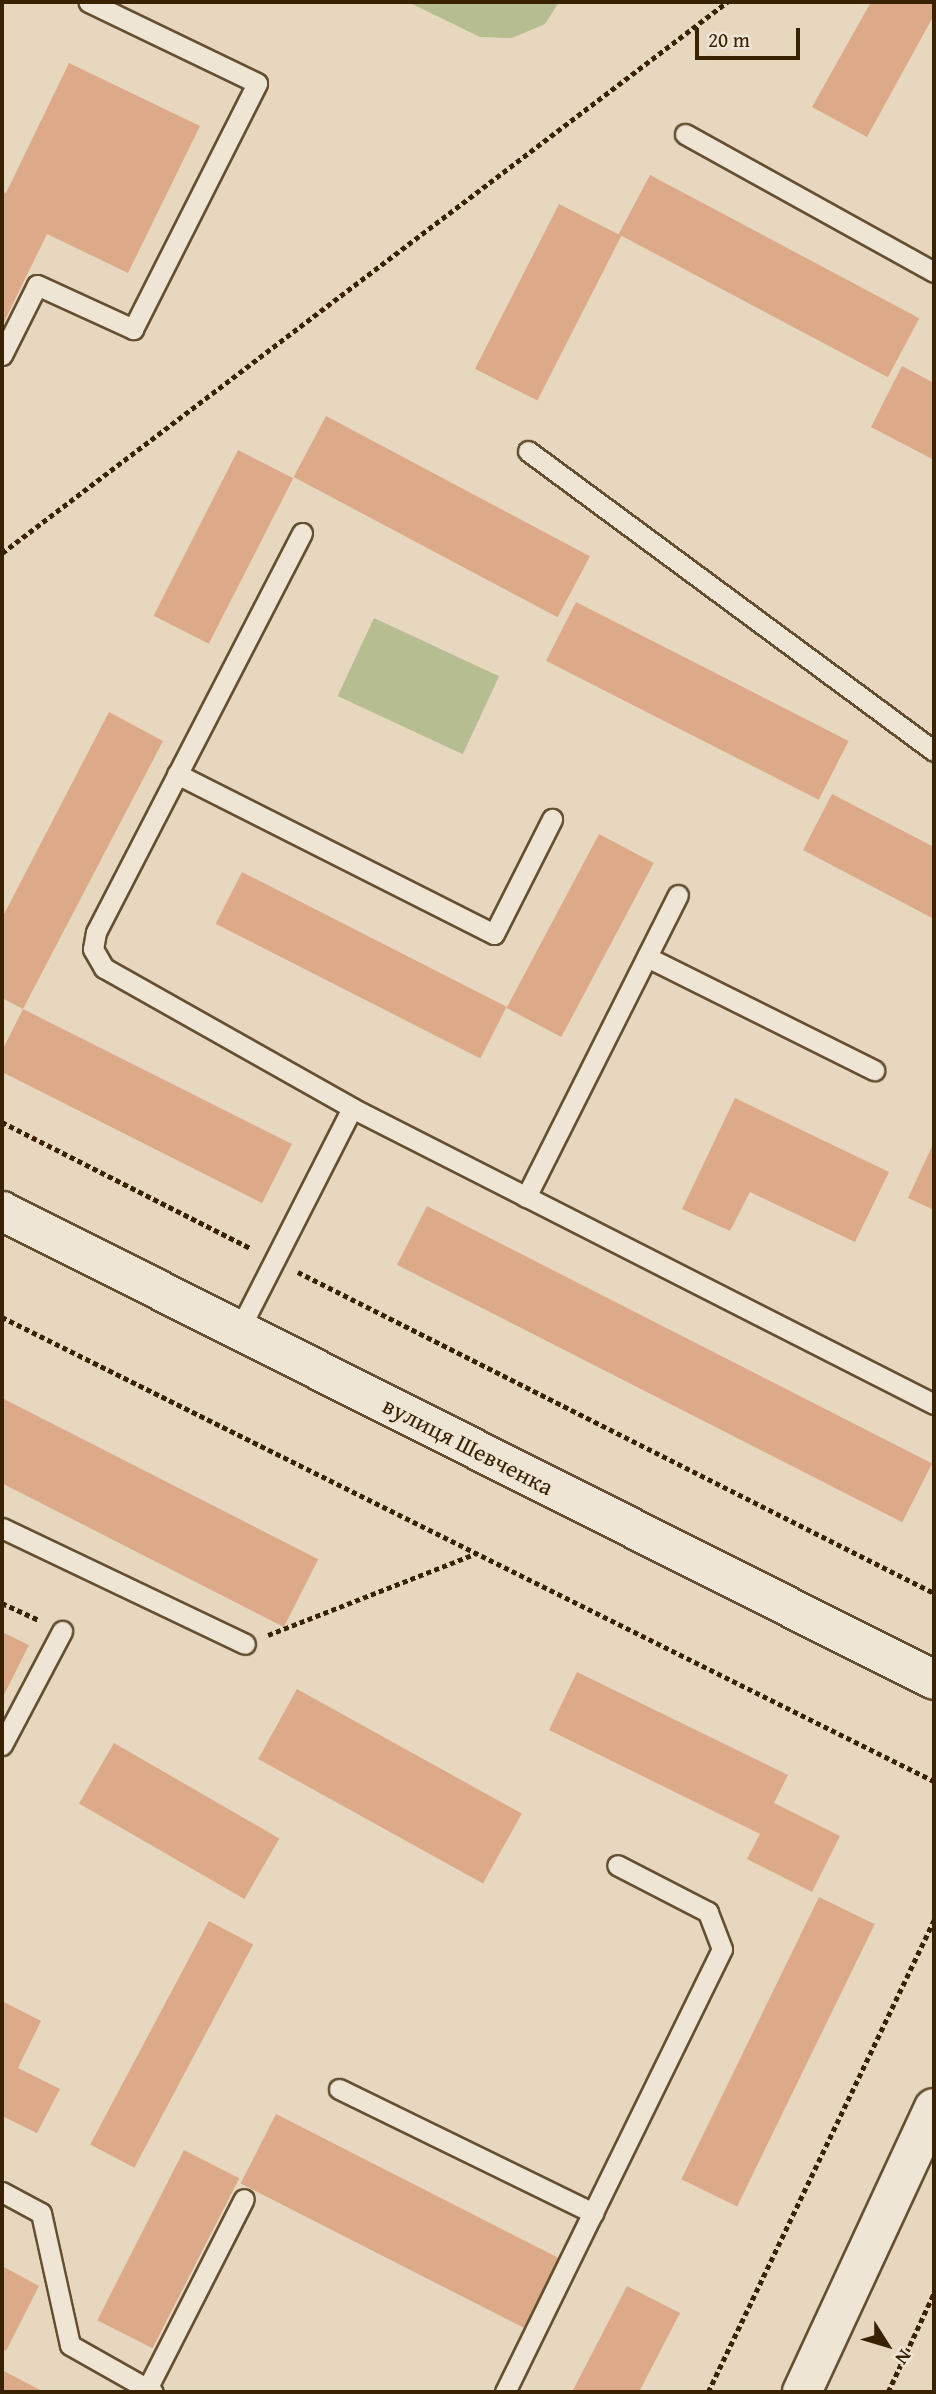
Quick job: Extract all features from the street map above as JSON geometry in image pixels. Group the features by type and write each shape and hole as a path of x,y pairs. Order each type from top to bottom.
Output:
{"street":[{"name":"вулиця Шевченка","path":"2,1211 934,1680"},
{"path":"802,2392 934,2108"}],"lane":[{"path":"2,355 37,285 133,329 257,83 89,2"},
{"path":"685,134 934,272"},
{"path":"528,451 934,751"},
{"path":"302,533 96,932 93,948 104,968 352,1108 934,1404"},
{"path":"177,774 494,934 552,819"},
{"path":"526,1197 678,895"},
{"path":"647,957 874,1070"},
{"path":"239,1331 352,1108"},
{"path":"2,1528 244,1644"},
{"path":"2,1745 62,1631"},
{"path":"505,2392 722,1949 708,1912 617,1865"},
{"path":"339,2090 593,2213"},
{"path":"2,2192 41,2213 70,2345 150,2390 244,2199"}],"path":[{"path":"2,553 727,2"},
{"path":"2,1122 934,1594"},
{"path":"2,1317 934,1780"},
{"path":"244,1644 476,1553"},
{"path":"708,2392 934,1920"},
{"path":"888,2392 934,2293"}],"green space":[{"path":"408,2 559,2 545,24 512,38 480,37"},
{"path":"374,618 499,676 463,754 338,696"}],"building":[{"path":"871,2 934,2 934,15 867,137 812,107"},
{"path":"69,63 200,126 128,273 47,234 2,326 2,191 6,193"},
{"path":"650,175 919,318 888,377 619,234"},
{"path":"559,204 621,236 537,401 475,369"},
{"path":"902,366 934,383 934,460 871,427"},
{"path":"326,416 590,556 558,617 294,477"},
{"path":"238,450 293,478 209,644 154,616"},
{"path":"576,602 849,741 819,800 546,661"},
{"path":"109,712 163,741 23,1009 2,998 2,918"},
{"path":"832,794 934,847 934,919 803,850"},
{"path":"599,834 654,863 561,1037 507,1008"},
{"path":"242,872 507,1007 480,1059 216,924"},
{"path":"23,1009 292,1144 262,1203 2,1072 2,1051"},
{"path":"735,1098 889,1172 855,1242 750,1192 730,1231 682,1209"},
{"path":"934,1142 934,1210 908,1198"},
{"path":"427,1206 932,1463 902,1522 397,1265"},
{"path":"2,1398 318,1559 284,1627 2,1483"},
{"path":"2,1632 29,1645 2,1699"},
{"path":"577,1672 788,1775 774,1803 840,1836 812,1892 747,1859 760,1834 549,1730"},
{"path":"297,1689 522,1814 483,1884 258,1759"},
{"path":"114,1743 279,1838 244,1899 79,1804"},
{"path":"819,1897 875,1924 737,2206 681,2179"},
{"path":"209,1921 253,1944 134,2168 90,2144"},
{"path":"2,2001 41,2021 18,2068 60,2089 37,2133 2,2116"},
{"path":"276,2114 560,2259 525,2328 241,2183"},
{"path":"184,2150 239,2178 153,2348 97,2320"},
{"path":"2,2266 39,2286 6,2351 2,2348"},
{"path":"627,2286 680,2313 639,2392 572,2392"},
{"path":"2,2370 44,2392 2,2392"}]}
